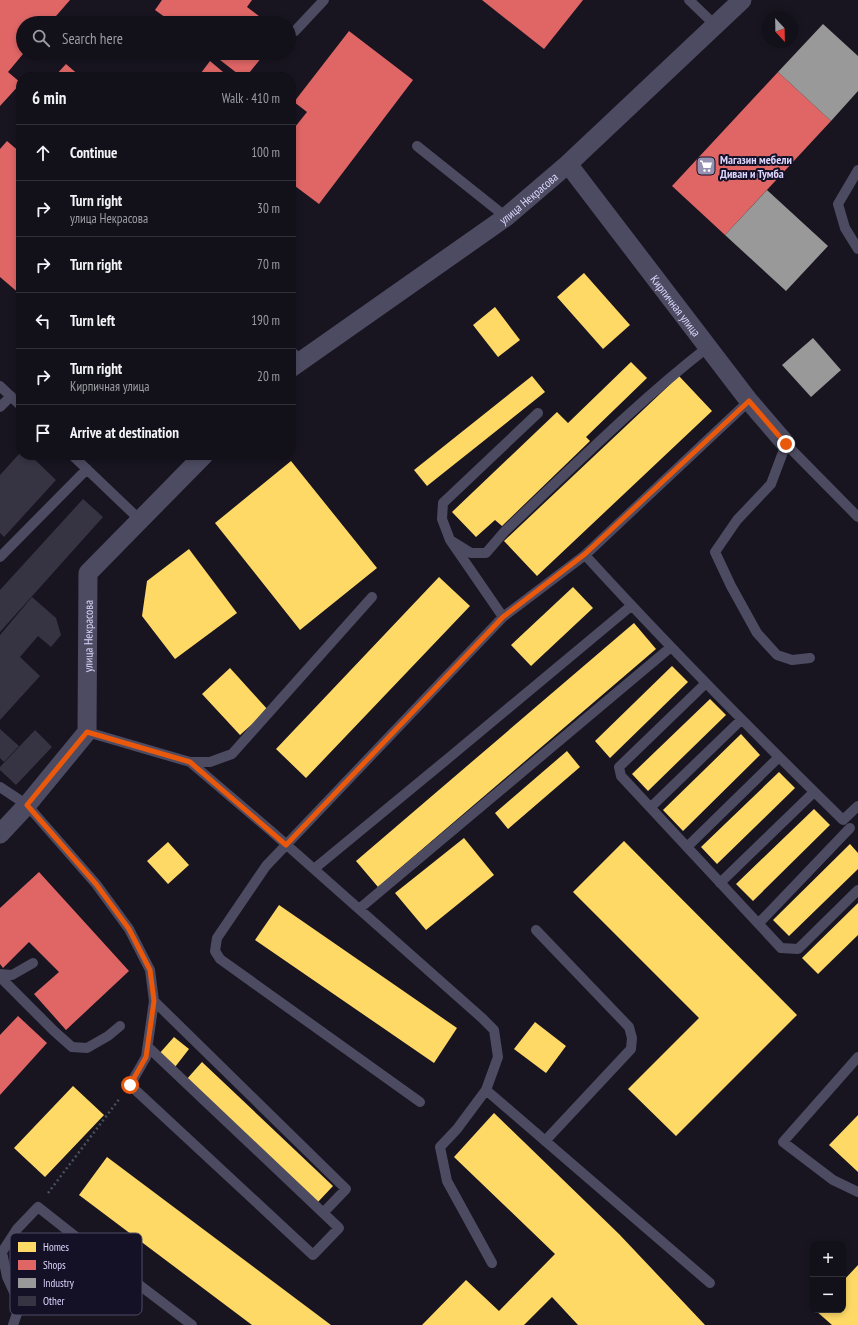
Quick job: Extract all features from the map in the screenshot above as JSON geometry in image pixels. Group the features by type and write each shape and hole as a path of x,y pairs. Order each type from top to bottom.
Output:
{"street":[{"name":"улица Некрасова","path":"296,359 506,217 568,164 742,0"},
{"name":"Кирпичная улица","path":"568,164 749,401 786,444"},
{"name":"улица Некрасова","path":"87,732 88,573 199,460"},
{"path":"0,834 27,805 87,732"}],"lane":[{"path":"296,30 324,0"},
{"path":"689,0 716,26"},
{"path":"417,146 506,217"},
{"path":"858,170 838,204 845,228 858,249"},
{"path":"450,540 471,553 486,553 505,531 643,401 708,347"},
{"path":"0,386 16,401"},
{"path":"0,407 11,396"},
{"path":"420,1102 220,959 215,951 217,938 266,866 503,617 585,554 749,401"},
{"path":"503,617 450,540 442,519 443,503 538,413"},
{"path":"810,658 792,660 777,655 762,639 757,633 731,586 715,552 737,520 771,484 786,444 858,517"},
{"path":"77,460 140,520"},
{"path":"0,557 87,469"},
{"path":"585,554 631,606 741,720 858,836"},
{"path":"87,732 190,762 210,762 232,754 372,597"},
{"path":"314,869 631,606"},
{"path":"359,909 671,647"},
{"path":"706,683 619,767 621,776 688,846 720,883 781,948 798,949 858,890"},
{"path":"651,807 741,720"},
{"path":"688,846 779,757"},
{"path":"190,762 314,869 494,1030 498,1057 486,1090 440,1147 446,1182 492,1263"},
{"path":"0,787 27,805 96,884 129,929 150,970 154,1001 148,1047 146,1057 130,1085 313,1255 339,1228 148,1047"},
{"path":"720,883 814,792"},
{"path":"843,820 858,806"},
{"path":"759,923 850,828"},
{"path":"536,930 629,1027 632,1038 631,1049 546,1141"},
{"path":"0,974 12,975 33,964"},
{"path":"0,977 72,1047 87,1048 108,1036 120,1026"},
{"path":"154,1001 346,1189 323,1213"},
{"path":"858,1057 783,1142 833,1180 858,1192"},
{"path":"486,1090 710,1283"},
{"path":"14,1233 38,1207 71,1233"},
{"path":"10,1240 2,1252 7,1278 10,1284"},
{"path":"142,1287 192,1325"},
{"path":"13,1325 16,1315"}],"path":[{"path":"38,1207 130,1085"}],"building: Homes":[{"path":"584,273 630,325 603,349 557,297"},
{"path":"495,307 520,340 498,357 473,325"},
{"path":"631,362 647,378 586,437 590,441 502,526 495,520 476,537 452,512 557,412 568,423"},
{"path":"532,376 545,392 427,486 414,470"},
{"path":"679,376 712,411 537,576 504,541"},
{"path":"291,461 377,568 300,630 215,523"},
{"path":"189,549 237,613 175,659 142,616 147,581"},
{"path":"439,577 470,606 306,778 276,749"},
{"path":"573,587 593,608 531,666 511,645"},
{"path":"634,623 656,649 378,887 356,861"},
{"path":"672,666 688,682 610,758 595,741"},
{"path":"230,668 268,710 240,735 202,694"},
{"path":"710,699 726,715 648,791 632,774"},
{"path":"741,734 760,755 683,831 663,810"},
{"path":"567,751 580,767 508,829 495,813"},
{"path":"779,772 795,788 717,864 701,847"},
{"path":"814,809 830,825 753,901 736,884"},
{"path":"464,838 494,875 426,930 395,893"},
{"path":"624,841 797,1015 676,1136 628,1089 699,1018 573,892"},
{"path":"168,842 189,865 168,884 147,861"},
{"path":"850,844 858,853 858,869 789,936 773,920"},
{"path":"858,903 858,935 818,974 802,958"},
{"path":"279,905 457,1028 434,1063 255,940"},
{"path":"535,1022 566,1046 546,1073 514,1049"},
{"path":"174,1037 189,1049 175,1067 159,1054"},
{"path":"202,1062 333,1186 317,1203 186,1080"},
{"path":"73,1086 104,1115 45,1177 14,1148"},
{"path":"494,1113 619,1234 705,1325 578,1325 552,1297 524,1325 422,1325 466,1280 499,1311 555,1254 454,1157"},
{"path":"858,1115 858,1172 829,1145"},
{"path":"107,1157 331,1325 252,1325 142,1242 142,1233 130,1233 79,1195"},
{"path":"858,1265 858,1325 832,1325 818,1313 846,1313 846,1278"}],"building: Shops":[{"path":"0,0 70,0 56,16 16,16 16,60 18,60 8,72 16,79 16,88 0,106"},
{"path":"162,0 252,0 247,7 259,16 163,16 155,10"},
{"path":"482,0 583,0 544,49"},
{"path":"349,31 413,80 319,204 296,187 296,126 307,112 296,104 296,99"},
{"path":"220,60 259,60 250,72 236,72"},
{"path":"210,61 223,72 202,72"},
{"path":"66,64 75,72 59,72"},
{"path":"778,72 831,121 725,235 672,186"},
{"path":"7,141 16,149 16,291 0,277 0,149"},
{"path":"39,872 129,971 66,1030 34,994 59,972 29,942 3,968 0,964 0,908"},
{"path":"18,1016 47,1043 0,1095 0,1035"}],"building: Industry":[{"path":"823,24 858,56 858,91 831,121 778,72"},
{"path":"767,190 828,246 786,291 725,235"},
{"path":"813,338 841,370 811,397 782,365"}],"building: Other":[{"path":"16,457 16,460 35,460 56,480 4,537 0,533 0,475"},
{"path":"83,499 103,517 0,632 0,590"},
{"path":"32,597 56,618 61,635 51,647 38,636 20,657 40,676 0,720 0,635"},
{"path":"0,729 19,746 4,762 0,758"},
{"path":"35,730 52,747 16,785 0,770 0,767"}],"place":[{"name":"Магазин мебели Диван и Тумба","path":"706,166"}],"route":[{"path":"130,1085 146,1057 154,1001 150,970 129,929 96,884 27,805 87,732 190,762 286,845 503,617 585,554 749,401 786,444"}]}
